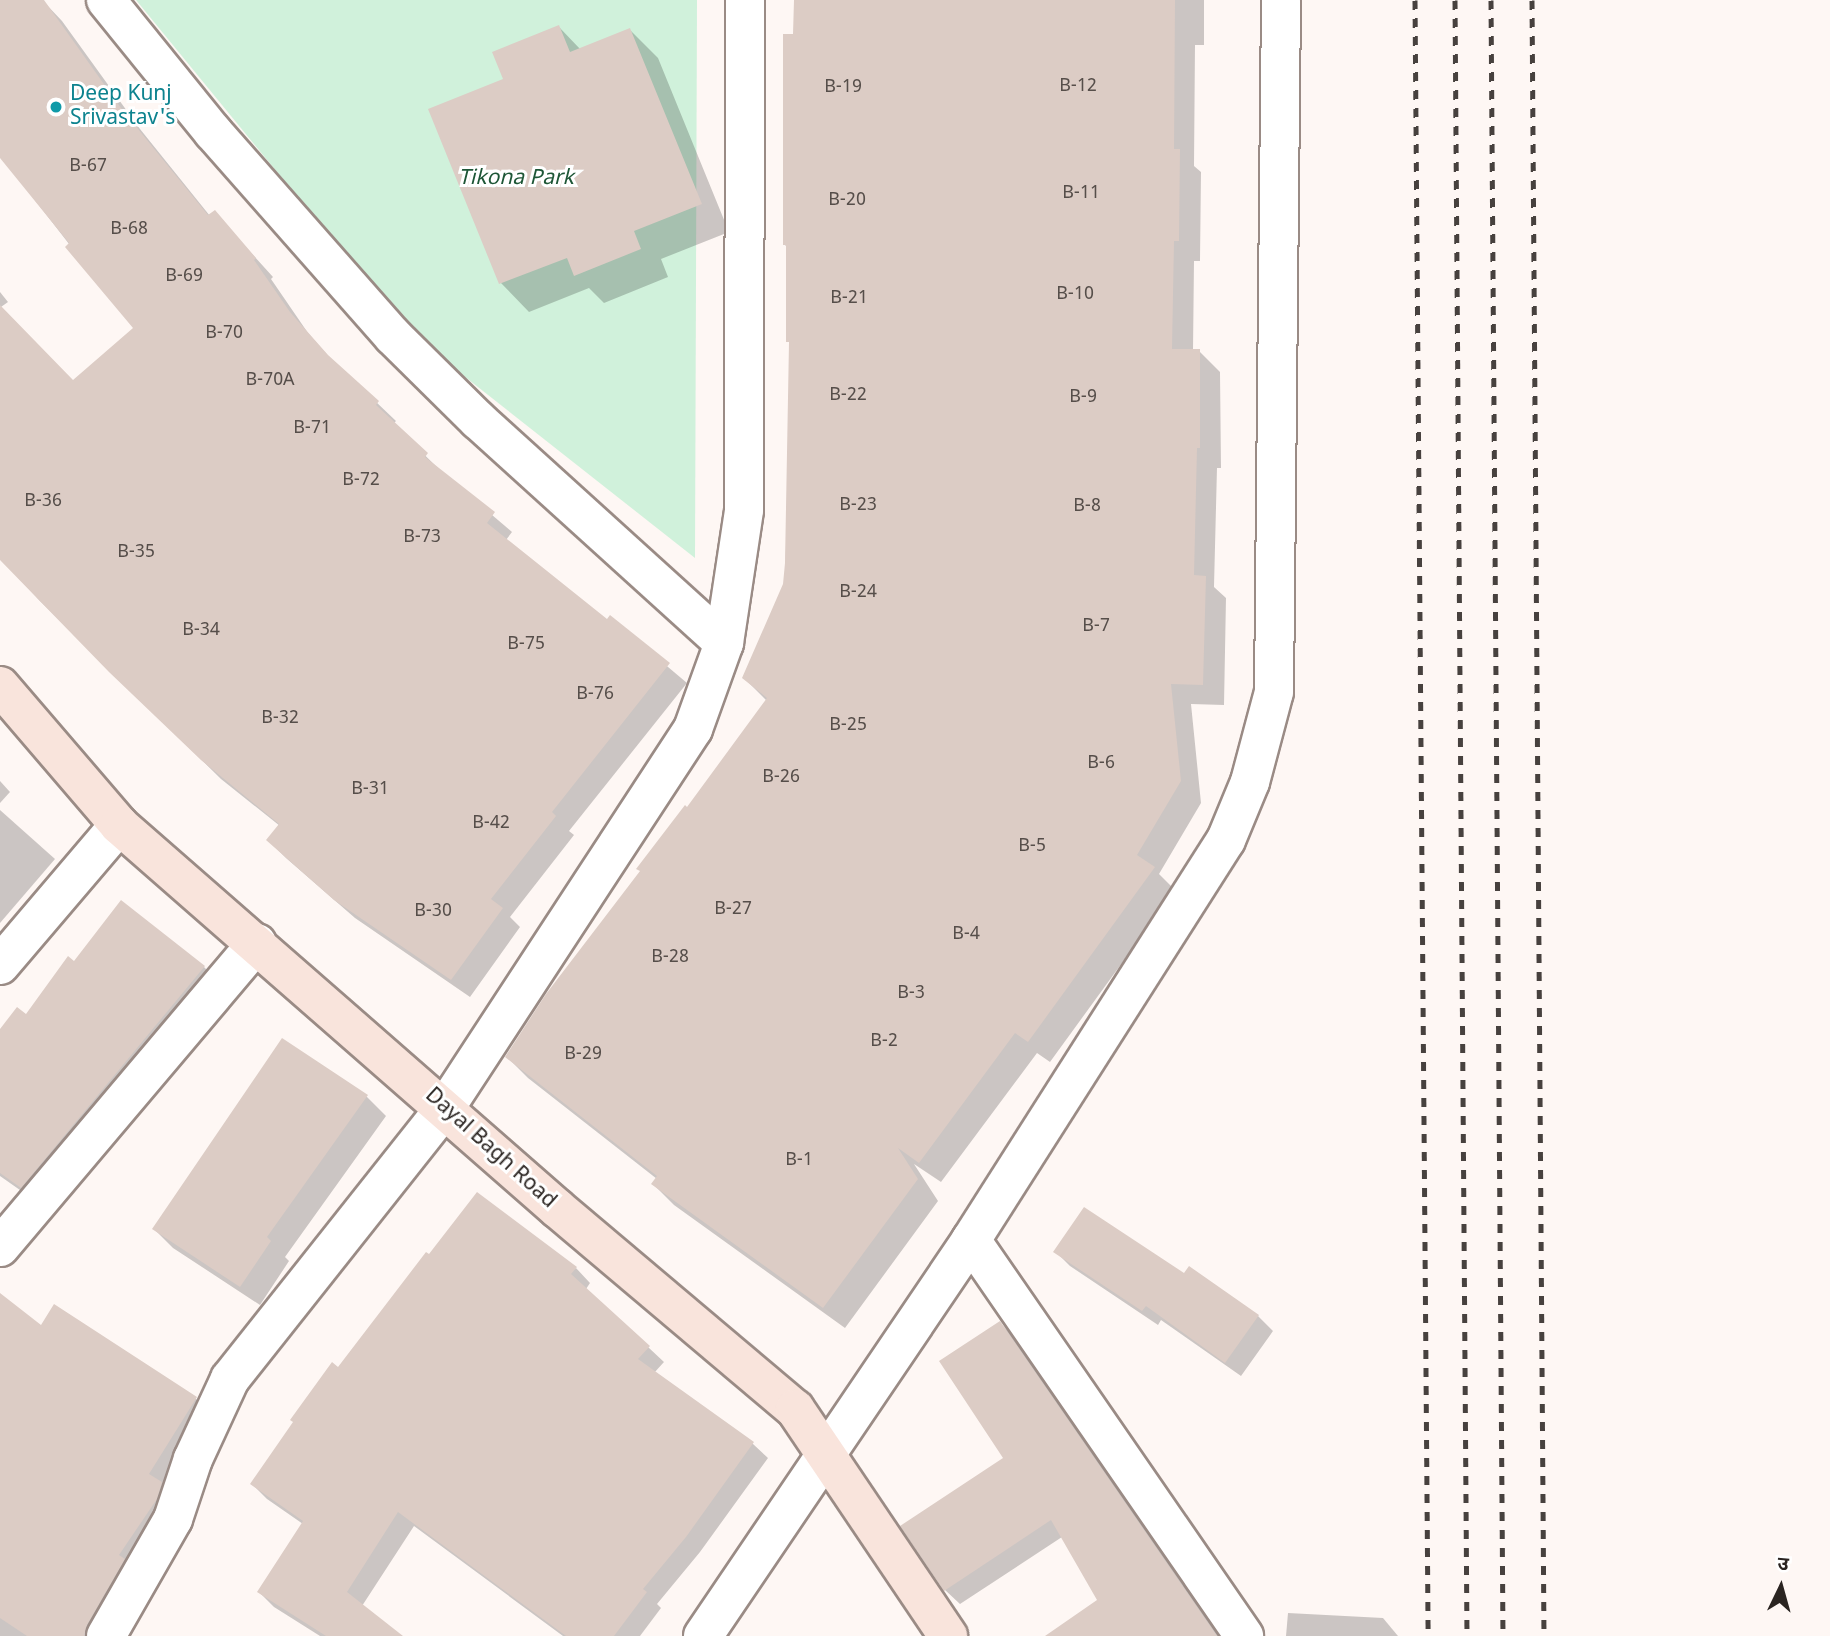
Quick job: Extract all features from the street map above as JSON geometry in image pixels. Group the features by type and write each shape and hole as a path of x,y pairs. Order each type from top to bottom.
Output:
{"street":[{"path":"106,0 214,132 393,337 478,420 724,643"},
{"path":"106,1636 173,1519 193,1459 230,1379 445,1108 693,729 724,643 744,510 745,0"},
{"path":"703,1636 971,1240 1226,840 1250,782 1274,692 1281,0"},
{"name":"Dayal Bagh Road","path":"0,685 119,825 558,1209 795,1409 948,1636"},
{"path":"0,965 119,825"},
{"path":"0,1247 257,943"},
{"path":"971,1240 1244,1636"}],"green space":[{"name":"Tikona Park","path":"136,0 697,0 695,558 408,332"}],"building":[{"path":"0,0 44,0 121,108 208,215 215,210 256,258 254,260 290,312 328,355 379,401 376,405 428,453 425,457 495,512 487,523 607,619 610,615 670,663 552,812 556,816 491,899 503,908 451,980 334,900 266,840 279,824 201,760 109,672 0,560 0,305 73,380 133,328 65,247 69,243 0,158"},
{"path":"794,0 1175,0 1174,149 1180,149 1179,241 1174,241 1172,349 1200,349 1200,448 1197,448 1194,575 1206,576 1203,685 1171,684 1181,781 1137,855 1155,867 1028,1042 1015,1033 919,1163 898,1148 918,1179 823,1308 651,1184 657,1176 505,1057 546,994 640,871 636,869 685,805 687,807 767,698 742,678 783,584 785,563 789,342 786,342 786,245 783,245 783,34 793,34"},
{"path":"559,25 570,52 630,28 702,204 634,231 641,249 574,276 567,258 499,284 428,109 503,79 492,52"},
{"path":"121,900 205,966 21,1188 0,1173 0,1029 17,1007 26,1014 68,956 74,961"},
{"path":"282,1038 368,1095 267,1237 271,1241 240,1287 152,1229"},
{"path":"477,1192 577,1267 571,1274 650,1346 638,1359 754,1442 686,1537 643,1589 647,1592 614,1636 566,1636 398,1512 347,1592 403,1636 326,1636 257,1592 303,1521 250,1484 293,1422 290,1420 332,1362 338,1367 426,1252 429,1254"},
{"path":"1084,1207 1184,1273 1189,1266 1259,1315 1225,1363 1146,1306 1142,1311 1053,1252"},
{"path":"0,1293 41,1325 54,1304 197,1397 149,1474 162,1482 157,1499 119,1555 125,1559 87,1625 84,1636 27,1636 0,1618"},
{"path":"1000,1321 1217,1636 1045,1636 1097,1600 1051,1520 944,1591 900,1526 1003,1458 939,1361"}],"railway":[{"path":"1415,0 1428,1636"},
{"path":"1455,0 1467,1636"},
{"path":"1491,0 1503,1636"},
{"path":"1532,0 1544,1636"}],"place":[{"name":"Deep Kunj Srivastav's","path":"56,107"}]}
